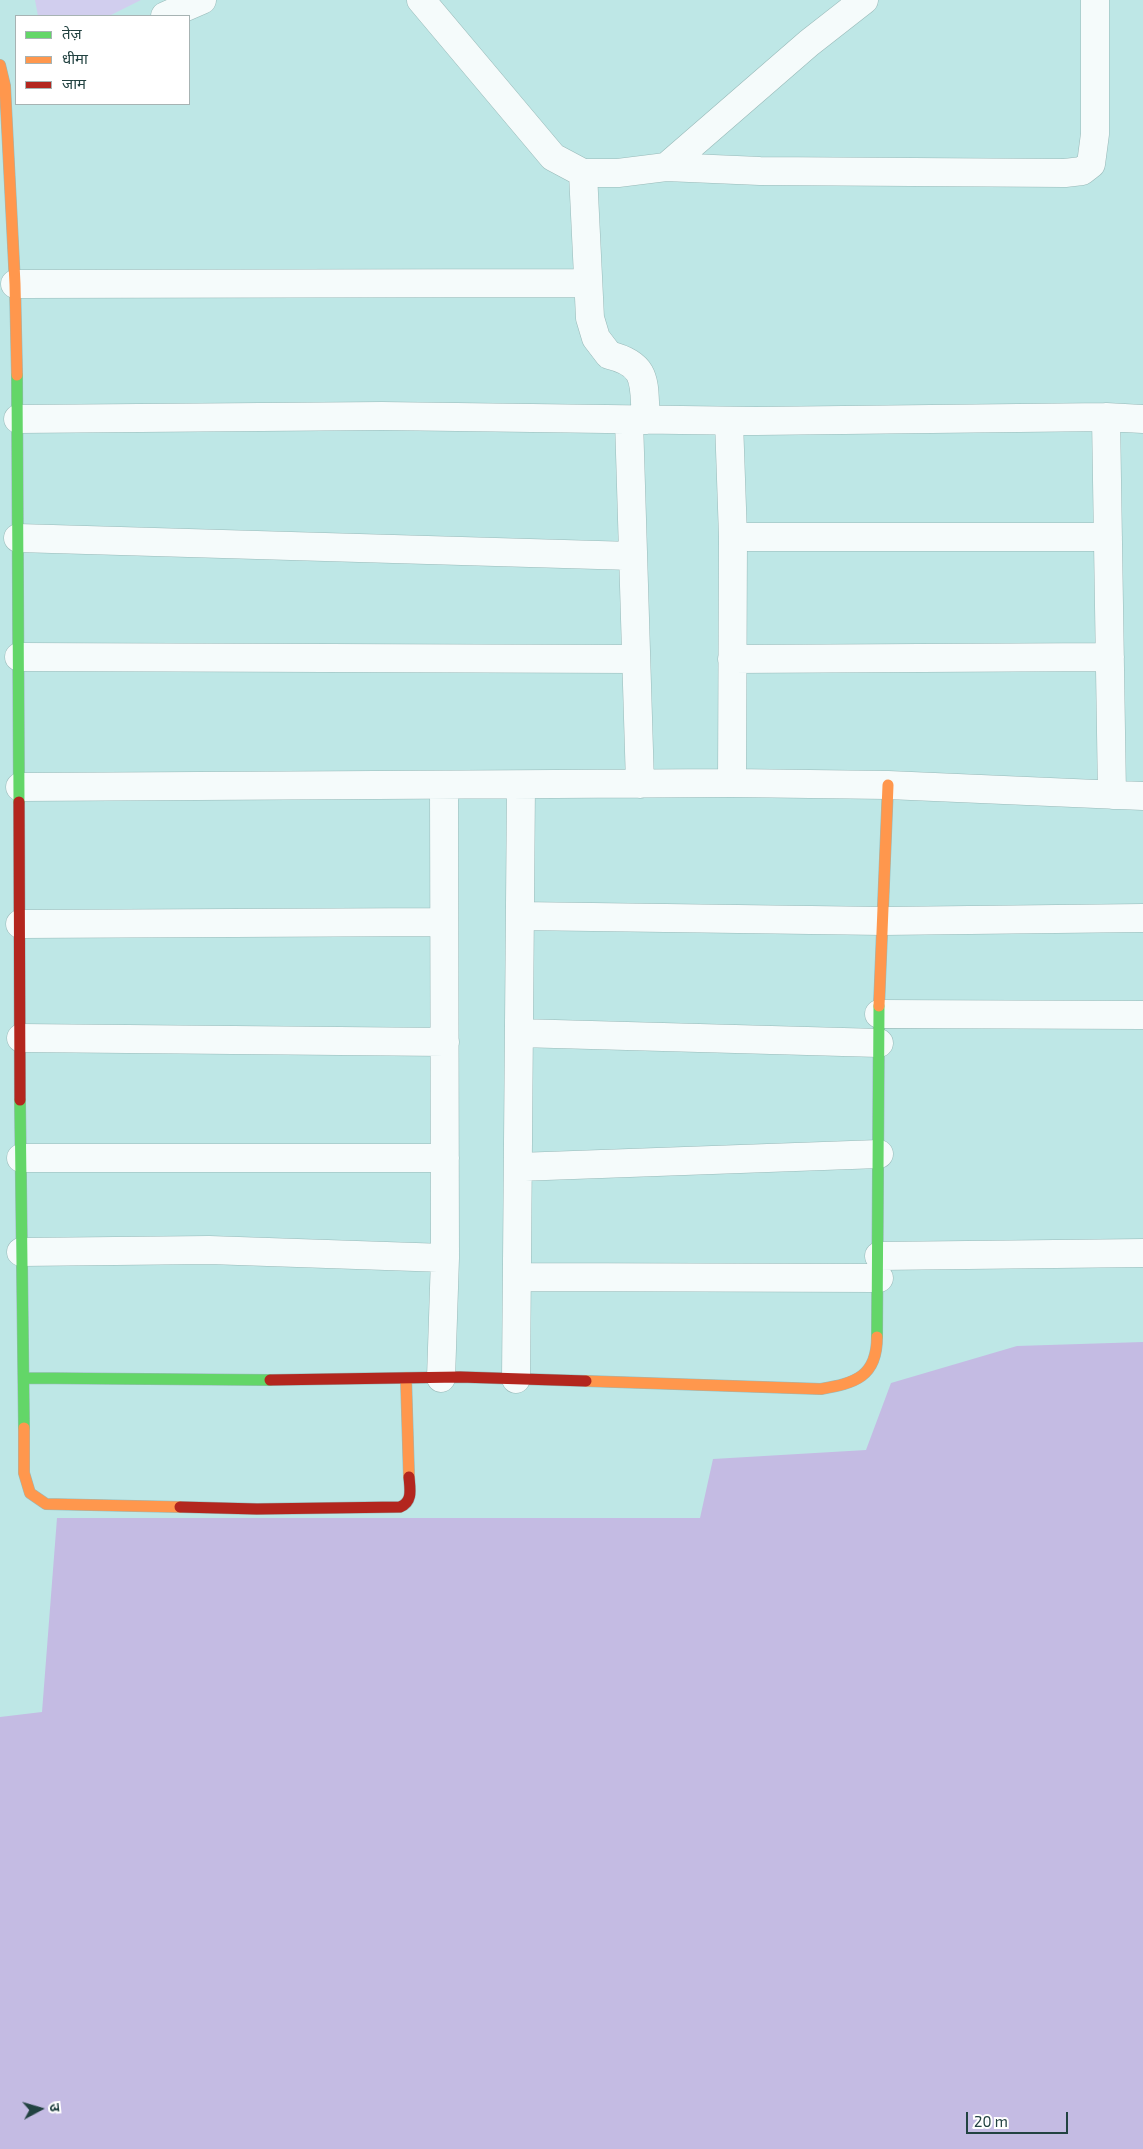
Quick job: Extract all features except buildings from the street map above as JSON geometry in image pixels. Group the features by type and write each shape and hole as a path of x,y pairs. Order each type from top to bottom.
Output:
{"street":[{"path":"167,15 202,0"},
{"path":"421,0 553,157 583,173 618,173 666,167 760,171 1082,171 1091,164 1095,134 1095,0"},
{"path":"666,167 809,43 864,0"},
{"path":"7,77 18,419 20,1158 25,1378 24,1473 30,1493 46,1504 258,1509 405,1505 410,1497 406,1378"},
{"path":"583,173 590,318 596,338 609,355 622,358 637,367 642,377 637,420 632,556 640,784"},
{"path":"15,284 588,283"},
{"path":"18,419 382,416 729,421 1106,417 1143,419"},
{"path":"1106,417 1112,795"},
{"path":"729,421 733,537 732,783"},
{"path":"733,537 1108,537"},
{"path":"18,538 632,556"},
{"path":"732,660 1110,656"},
{"path":"19,657 635,659"},
{"path":"20,787 732,783 888,785 1143,796"},
{"path":"441,1378 445,1258 444,785"},
{"path":"516,1379 521,785"},
{"path":"25,1378 516,1379 821,1389 848,1384 868,1371 877,1347 879,1267 879,1014 888,785"},
{"path":"520,916 883,922 1143,918"},
{"path":"20,924 444,922"},
{"path":"879,1014 1143,1015"},
{"path":"518,1033 879,1043"},
{"path":"20,1038 445,1042"},
{"path":"518,1167 879,1154"},
{"path":"20,1158 445,1158"},
{"path":"21,1252 209,1250 445,1258"},
{"path":"517,1277 879,1267 1143,1253"}],"shaded area":[{"path":"35,0 141,0 111,15 38,15"},
{"path":"1143,1342 1143,2149 0,2149 0,1717 42,1712 57,1518 700,1518 713,1459 866,1450 891,1383 1017,1346"}],"traffic: fast":[{"path":"17,375 19,802"},
{"path":"877,1337 879,1006"},
{"path":"20,1100 24,1428"},
{"path":"25,1378 270,1380"}],"traffic: slow":[{"path":"0,65 5,86 15,284 17,375"},
{"path":"879,1006 888,785"},
{"path":"586,1381 821,1389 844,1384 862,1376 873,1361 877,1337"},
{"path":"406,1378 409,1477"},
{"path":"24,1428 24,1473 30,1493 46,1504 180,1507"}],"traffic: jam":[{"path":"19,802 20,1100"},
{"path":"270,1380 460,1377 586,1381"},
{"path":"180,1507 257,1509 400,1507 409,1498 409,1477"}]}
